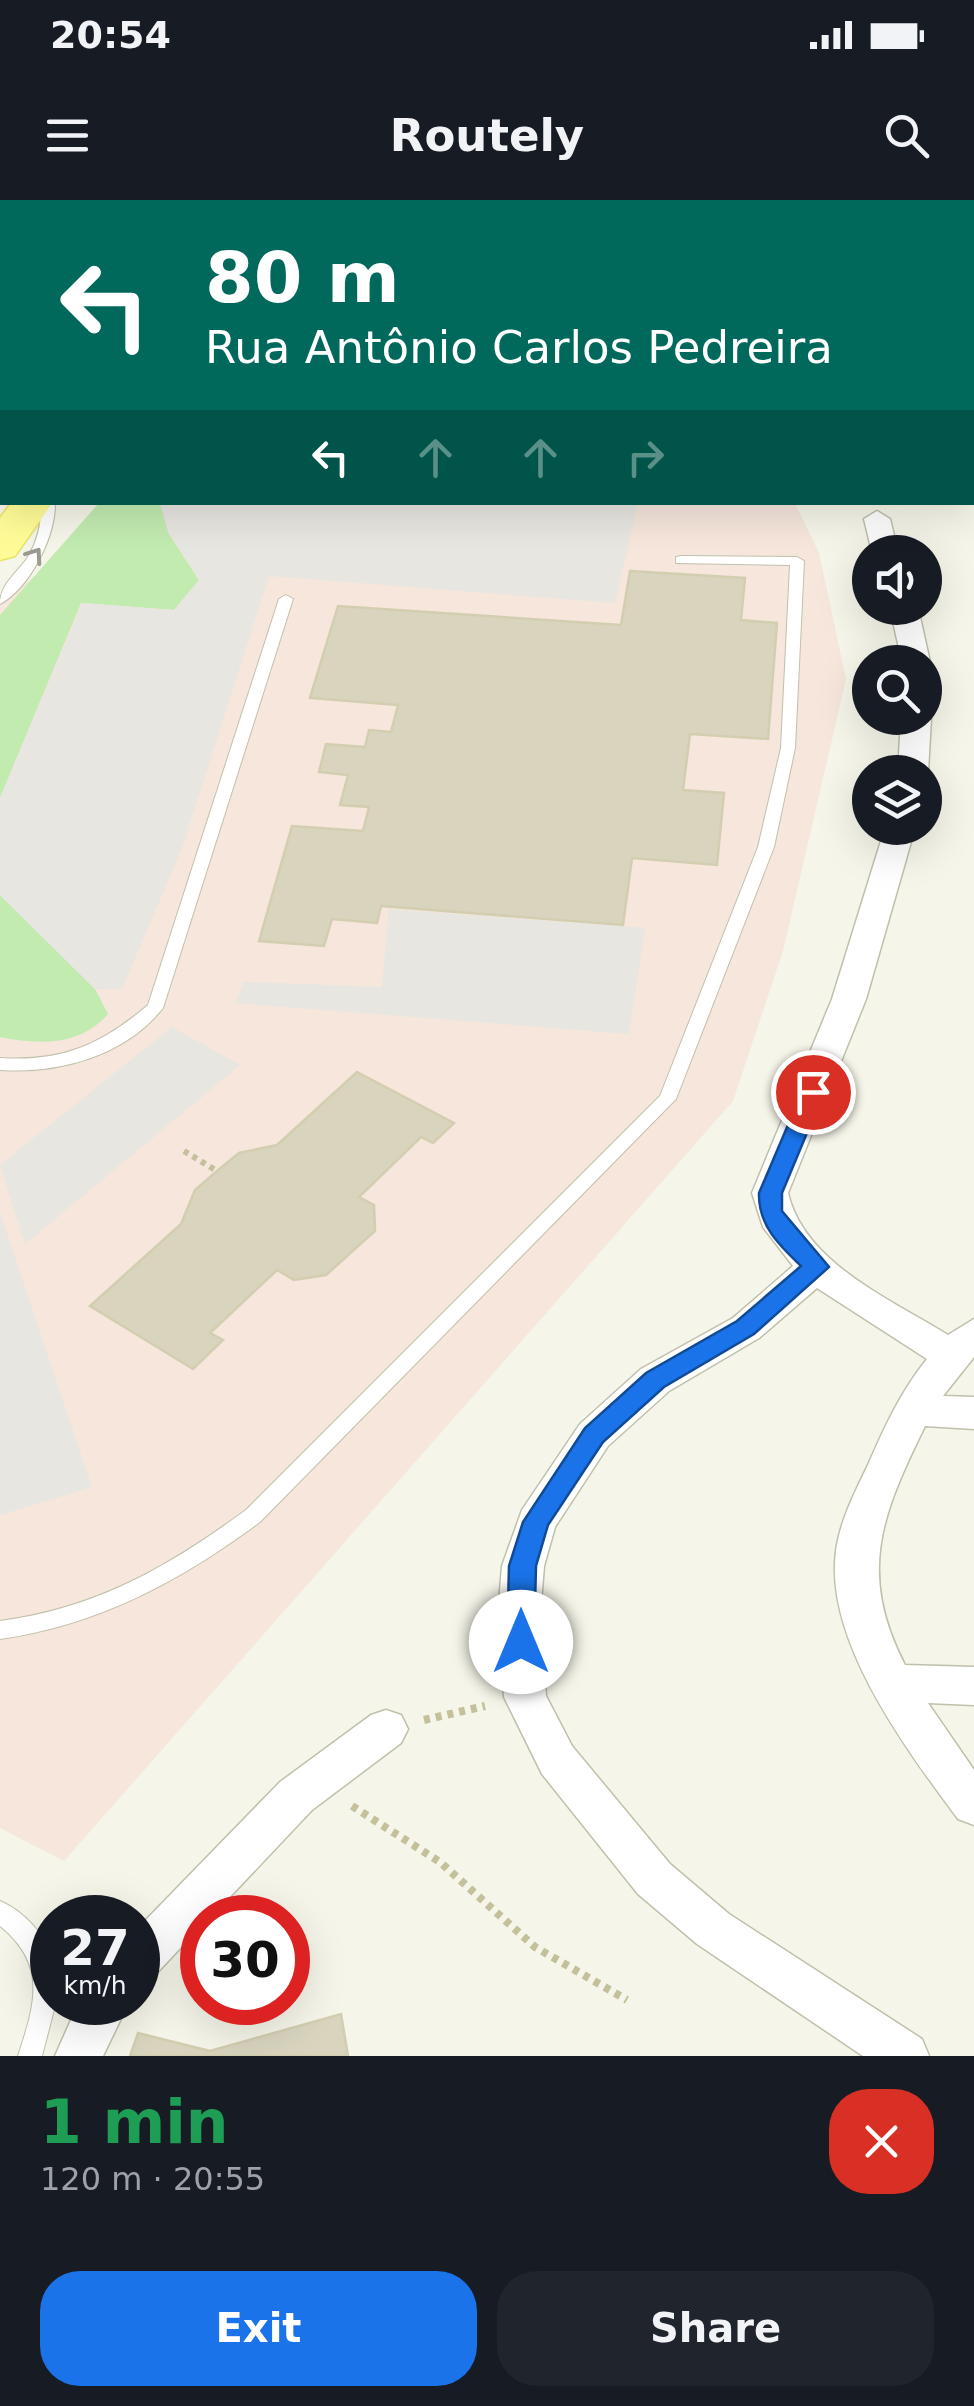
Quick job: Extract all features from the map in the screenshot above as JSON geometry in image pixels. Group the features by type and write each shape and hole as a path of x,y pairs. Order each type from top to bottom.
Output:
{"main road":[{"path":"0,547 31,505"}],"street":[{"path":"877,519 881,535"},
{"path":"895,845 849,999 770,1193 770,1211 783,1234 816,1267 962,1344 911,1410 873,1498 855,1554 856,1593 894,1683 974,1804"},
{"path":"816,1267 746,1328 655,1380 622,1407 584,1449 536,1522 523,1566 519,1615 525,1697 556,1760 654,1878 713,1929 905,2056"},
{"path":"911,1410 974,1413"},
{"path":"894,1683 974,1686"},
{"path":"160,1937 311,1782 386,1729"},
{"path":"79,2056 92,2025"}],"lane":[{"path":"0,600 42,548 50,530 48,505"},
{"path":"0,1630 80,1613 146,1587 202,1554 253,1516 667,1099 766,847 788,748 797,561 680,560"},
{"path":"0,1064 53,1064 86,1056 110,1044 155,1008 286,599"},
{"path":"0,1912 20,1926 42,1952 47,1987 30,2056"}],"path":[{"path":"184,1151 216,1171"},
{"path":"386,1729 525,1697"},
{"path":"311,1782 440,1862 535,1948 628,2000"}],"shaded area":[{"path":"126,505 796,505 819,553 846,679 783,951 733,1101 64,1861 0,1828 0,603"},
{"path":"161,505 638,505 615,603 269,576 182,848 122,989 95,989 0,895 0,798 82,603 174,610 199,580 169,534"},
{"path":"389,909 645,928 629,1034 236,1003 244,982 382,987"},
{"path":"172,1027 240,1065 25,1244 0,1165"},
{"path":"0,1213 92,1487 0,1515"}],"green space":[{"path":"97,505 161,505 169,534 199,580 174,610 81,603 0,798 0,615"},
{"path":"0,895 95,989 108,1014 97,1025 58,1041 0,1037"}],"building":[{"path":"630,571 745,578 741,620 777,623 768,739 690,734 683,790 724,793 717,865 632,858 623,925 381,906 377,923 332,919 324,946 259,941 292,826 363,831 369,807 340,805 348,775 319,772 326,744 365,747 369,730 391,732 398,705 310,698 338,606 621,625"},
{"path":"357,1072 454,1123 433,1143 421,1137 359,1197 374,1205 375,1231 326,1275 294,1280 277,1270 210,1333 223,1340 193,1369 90,1306 181,1224 195,1190 239,1153 277,1145"},
{"path":"341,2014 348,2056 130,2056 138,2033 210,2051"}],"route":[{"path":"521,1642 523,1566 536,1522 594,1435 655,1380 746,1328 782,1301 816,1267 783,1234 770,1211 770,1193 813,1092"}]}
